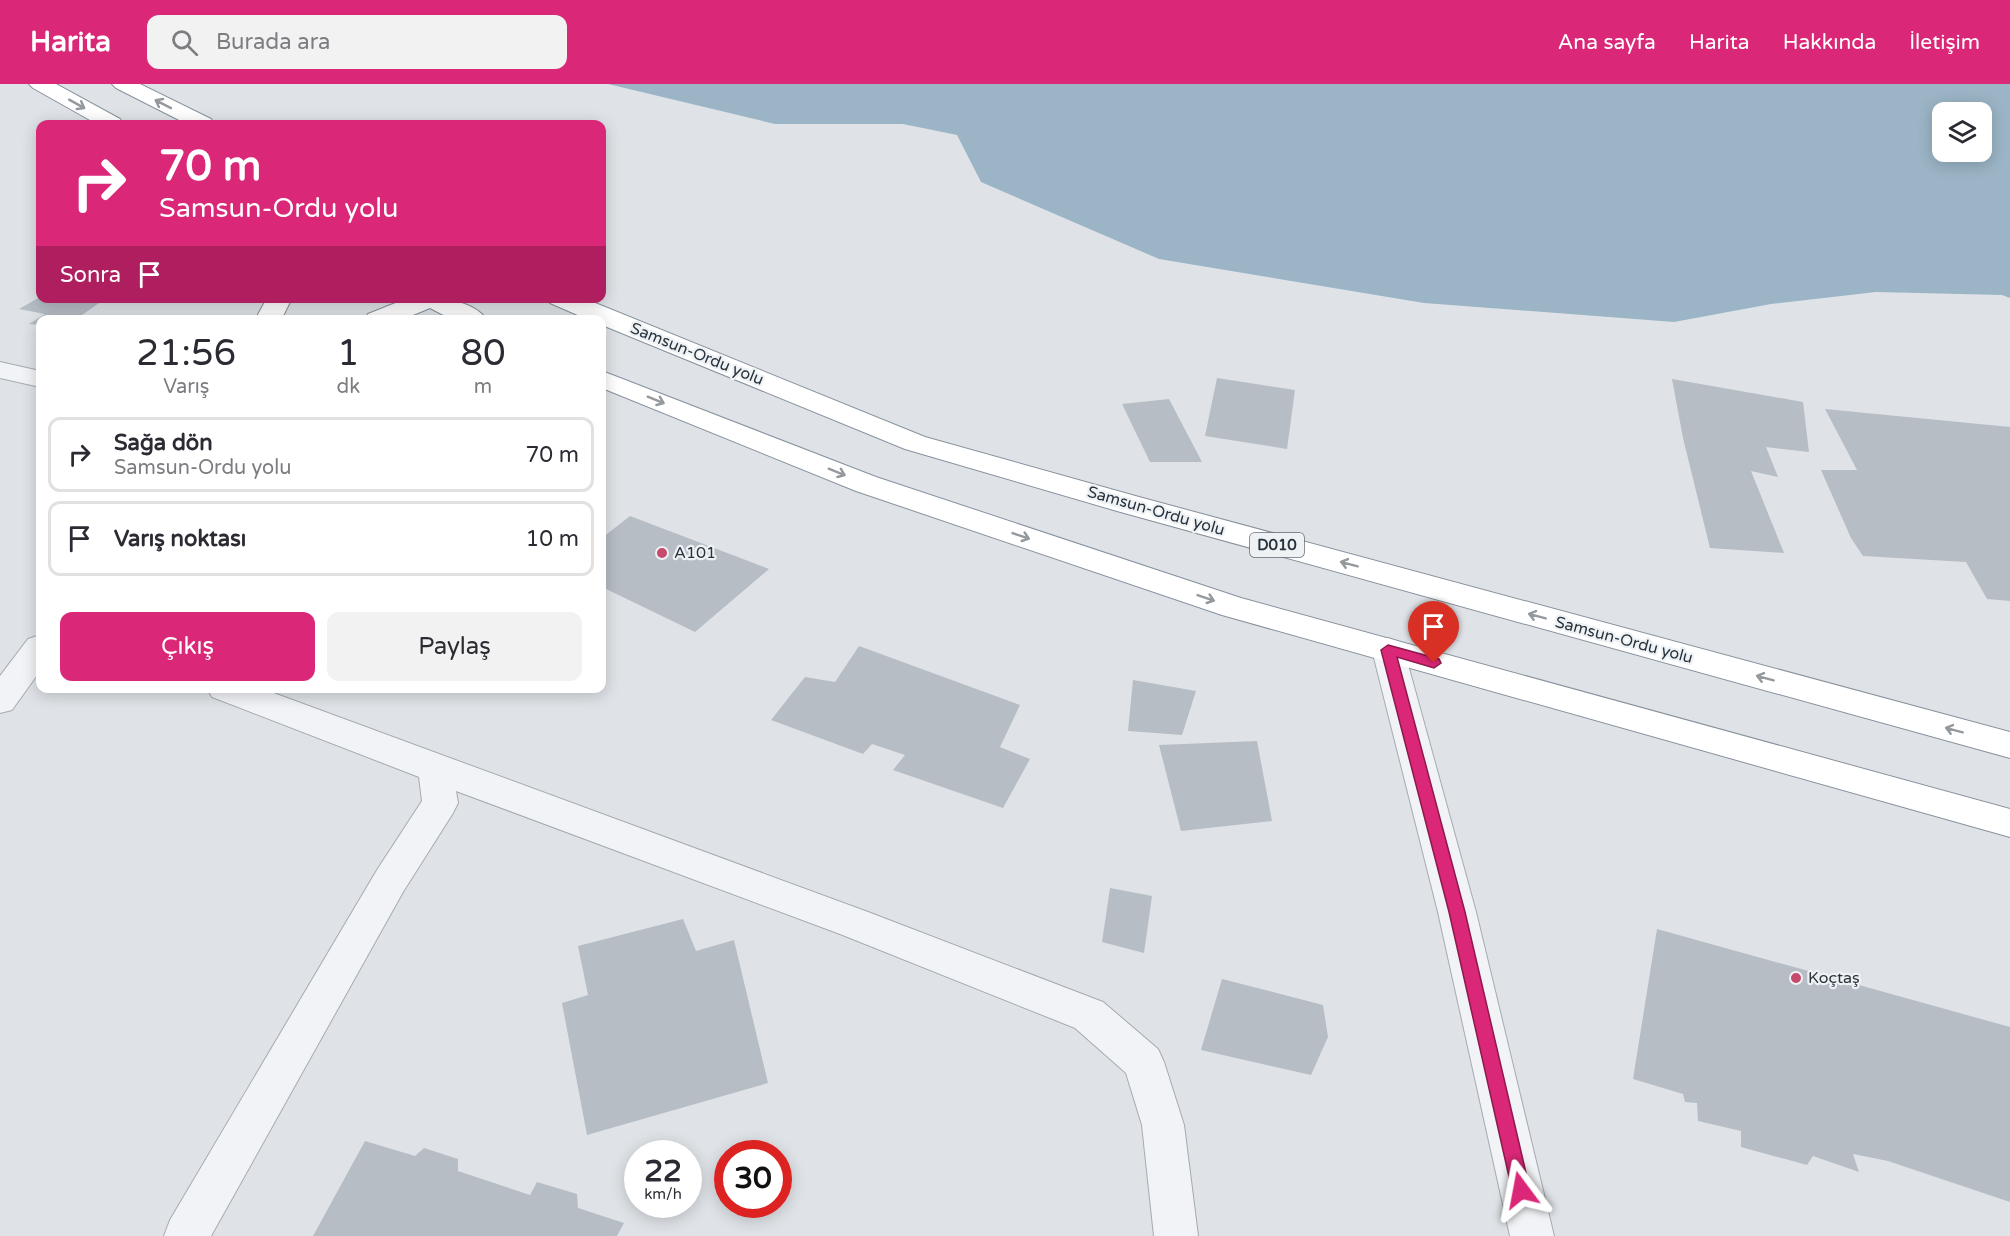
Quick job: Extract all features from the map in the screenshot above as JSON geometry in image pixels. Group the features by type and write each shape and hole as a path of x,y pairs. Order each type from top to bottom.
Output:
{"highway":[{"path":"123,84 195,120"},
{"path":"41,85 105,120"},
{"path":"390,315 421,303"},
{"path":"439,303 464,315"},
{"name":"Samsun-Ordu yolu","path":"571,303 601,315"},
{"name":"Samsun-Ordu yolu","path":"606,317 915,442 1139,507 2010,745"},
{"path":"606,381 866,483 1233,608 2010,823"}],"street":[{"path":"0,370 36,378"},
{"path":"1388,650 1457,912 1532,1236"},
{"path":"0,701 36,652"},
{"path":"237,693 854,923 1089,1015 1143,1062 1163,1125 1176,1236"},
{"path":"186,1236 390,881 440,803 436,769"}],"water":[{"path":"608,84 2010,84 2010,298 2002,295 1876,292 1771,304 1674,322 1424,303 1159,259 981,182 957,135 903,124 775,124"}],"building":[{"path":"36,299 36,303 99,303 82,315 43,315 45,314 19,309"},
{"path":"1217,378 1295,390 1287,449 1205,436"},
{"path":"1672,379 1803,402 1809,452 1766,447 1778,477 1751,471 1784,553 1710,548 1683,438"},
{"path":"1169,399 1202,462 1150,462 1122,404"},
{"path":"1825,409 2010,427 2010,601 1987,599 1966,562 1863,556 1851,538 1821,470 1857,470"},
{"path":"630,516 769,569 695,632 606,589 606,535"},
{"path":"859,646 1020,705 1000,747 1030,759 1003,808 893,770 905,755 872,744 863,754 771,720 805,677 835,682"},
{"path":"1133,680 1196,691 1182,735 1128,731"},
{"path":"1257,741 1272,821 1181,831 1159,745"},
{"path":"1110,888 1152,896 1144,953 1102,942"},
{"path":"683,919 696,951 734,940 768,1083 587,1135 562,1003 588,995 578,946"},
{"path":"1657,929 2010,1027 2010,1202 1888,1161 1853,1154 1859,1172 1813,1156 1807,1165 1741,1147 1741,1131 1698,1121 1697,1103 1685,1102 1683,1094 1633,1079"},
{"path":"1222,979 1323,1005 1328,1037 1311,1075 1201,1050"},
{"path":"365,1141 415,1156 424,1148 458,1159 458,1171 530,1195 537,1182 577,1194 578,1208 624,1223 617,1236 313,1236"}],"place":[{"name":"A101","path":"662,553"},
{"name":"Koçtaş","path":"1796,978"}],"route":[{"path":"1434,663 1388,650 1457,912 1521,1190"}]}
